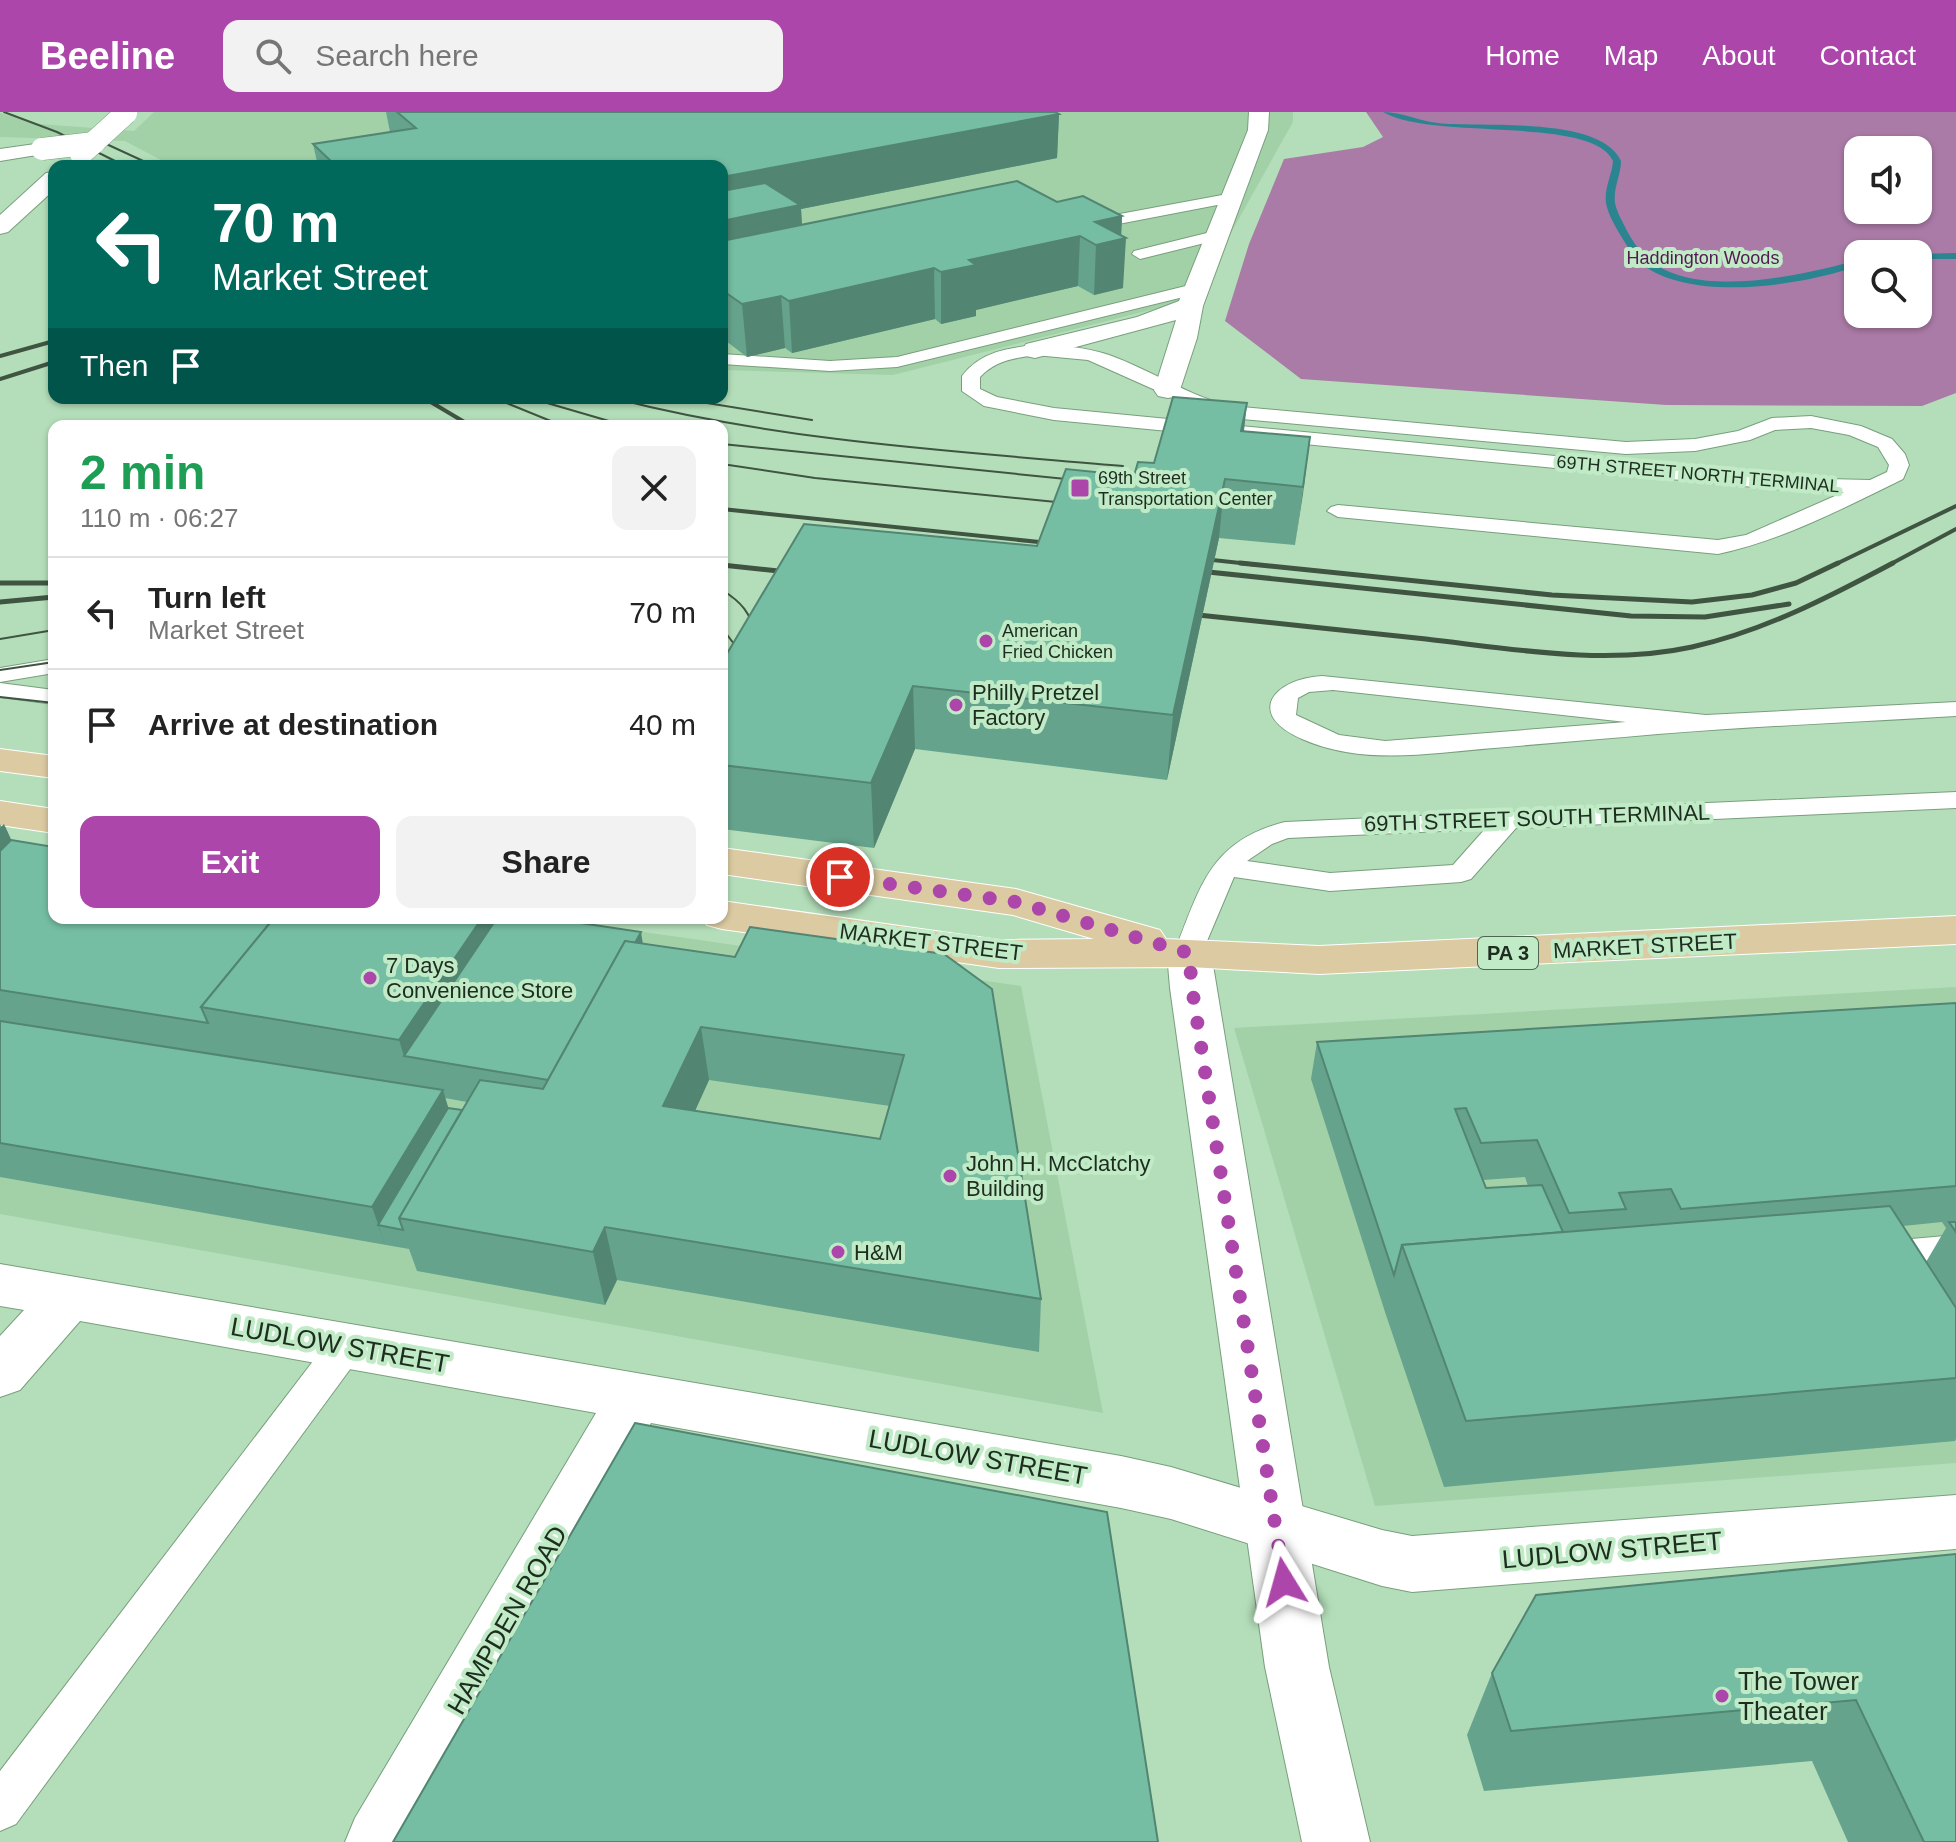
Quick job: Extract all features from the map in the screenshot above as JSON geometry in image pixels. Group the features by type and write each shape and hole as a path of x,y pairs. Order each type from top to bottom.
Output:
{"main road":[{"path":"0,760 48,766"},
{"path":"0,813 48,820"},
{"name":"MARKET STREET","path":"728,862 1016,902 1189,953"},
{"name":"MARKET STREET","path":"728,916 999,954 1189,953 1319,960 1956,930"}],"street":[{"path":"1168,390 1190,324 1194,297 1258,130 1259,112"},
{"path":"0,155 42,149 81,155 126,113"},
{"path":"0,227 48,183"},
{"path":"1035,350 1146,322 1194,297"},
{"path":"1189,953 1297,1667 1336,1842"},
{"name":"LUDLOW STREET","path":"0,1285 1121,1482 1171,1493 1382,1558 1412,1564 1956,1522"},
{"path":"2,1370 69,1297"},
{"name":"HAMPDEN ROAD","path":"379,1842 636,1397"}],"lane":[{"path":"1080,226 1233,198"},
{"path":"1140,254 1219,235"},
{"path":"728,359 830,366 897,362 1194,297"},
{"name":"69TH STREET NORTH TERMINAL","path":"1035,350 1072,351 1104,359 1168,390 1199,404 1242,413 1626,448 1664,448 1717,442 1772,424 1835,425 1872,435 1895,454 1899,465 1896,475 1873,486 1784,484 1054,414 991,402 971,391 971,376 982,363 1005,355 1035,350"},
{"path":"1338,511 1718,547 1752,540 1873,486"},
{"path":"0,675 48,667"},
{"path":"1706,723 1333,683 1310,683 1288,692 1282,703 1283,718 1300,731 1352,747 1385,749 1706,723 1956,709"},
{"path":"0,690 48,684"},
{"path":"0,690 48,696"},
{"name":"69TH STREET SOUTH TERMINAL","path":"1189,953 1225,867 1251,841 1285,830 1956,800"},
{"path":"1225,867 1330,882 1461,873 1509,819"},
{"path":"1890,1283 1874,1256 1956,1249"},
{"path":"0,1808 346,1346"}],"shaded area":[{"path":"154,112 1293,112 1293,122 1194,299 893,375 728,370 728,160 161,160 125,141 0,137 0,113 40,124 134,131"},
{"path":"0,840 48,909 48,924 588,924 1021,986 1103,1413 0,1214"},
{"path":"1956,987 1956,1463 1375,1506 1234,1028"}],"green space":[{"name":"Haddington Woods","path":"1366,112 1956,112 1956,393 1922,406 1666,405 1301,379 1225,321 1249,244 1284,159 1363,147 1383,137"}],"building":[{"path":"397,112 1059,114 728,176 728,160 330,160 313,144 416,128"},
{"path":"1017,181 1057,202 1083,196 1122,216 1095,222 1126,238 1096,245 1080,236 969,260 976,265 941,272 934,268 789,301 781,296 742,304 728,294 728,240"},
{"path":"765,183 800,205 728,220 728,190"},
{"name":"69th Street Transportation Center","path":"1173,397 1247,403 1241,431 1310,437 1303,487 1225,479 1173,715 913,686 871,783 728,766 728,652 804,524 1037,546 1066,469 1134,476 1138,462 1154,463"},
{"path":"11,840 48,846 48,924 269,924 201,1007 208,1023 0,990 0,851"},
{"path":"269,924 478,924 399,1040 201,1007"},
{"path":"493,924 587,924 641,932 635,943 625,941 548,1080 404,1056"},
{"path":"750,927 944,954 992,989 1041,1299 605,1227 593,1252 399,1218 480,1080 543,1089 625,941 735,957","holes":["701,1027 904,1055 880,1139 663,1106"]},
{"path":"1956,1003 1956,1186 1681,1209 1671,1189 1619,1193 1626,1209 1569,1213 1537,1140 1481,1143 1466,1108 1455,1109 1486,1188 1542,1185 1563,1232 1402,1245 1394,1275 1317,1042"},
{"path":"0,1021 443,1090 372,1207 0,1143"},
{"path":"448,1108 462,1110 399,1218 403,1230 378,1225"},
{"path":"1890,1206 1956,1308 1956,1378 1466,1421 1402,1245"},
{"path":"635,1423 1107,1512 1158,1842 393,1842"},
{"path":"1956,1554 1956,1842 1924,1842 1856,1700 1511,1731 1492,1673 1536,1595"}],"waterway":[{"path":"1387,112 1411,121 1436,125 1566,133 1606,147 1614,153 1617,161 1610,194 1621,228 1649,265 1672,275 1697,281 1753,284 1809,277 1844,268"},
{"path":"1932,256 1956,256"}],"tram line":[{"path":"4,112 57,132 113,160"},
{"path":"89,136 141,160"},
{"path":"509,404 548,420"},
{"path":"551,404 605,420"},
{"path":"638,404 713,420"},
{"path":"713,404 812,420"},
{"path":"728,423 930,449 1123,466"},
{"path":"728,445 1086,481"},
{"path":"728,465 815,478 1076,504"},
{"path":"728,594 744,609 754,636"},
{"path":"0,639 48,631"},
{"path":"728,636 734,644 737,664"},
{"path":"0,670 48,663"},
{"path":"0,697 48,702"}],"railway":[{"path":"0,356 48,343"},
{"path":"0,379 48,364"},
{"path":"434,404 461,420"},
{"path":"1834,565 1956,506"},
{"path":"728,510 1058,544"},
{"path":"1889,565 1956,529"},
{"path":"1194,558 1249,564"},
{"path":"1240,563 1249,564"},
{"path":"1249,564 1552,595 1692,602 1752,595 1796,583 1838,563"},
{"path":"1179,613 1559,654 1659,653 1745,632 1820,600 1893,563"},
{"path":"1249,564 1259,565"},
{"path":"728,566 798,573"},
{"path":"1189,570 1631,616 1705,617 1789,604"},
{"path":"0,583 48,583"},
{"path":"0,602 48,598"}],"place":[{"name":"69th Street Transportation Center","path":"1080,488"},
{"name":"American Fried Chicken","path":"986,641"},
{"name":"Philly Pretzel Factory","path":"956,705"},
{"name":"7 Days Convenience Store","path":"370,978"},
{"name":"John H. McClatchy Building","path":"950,1176"},
{"name":"H&M","path":"838,1252"},
{"name":"The Tower Theater","path":"1722,1696"}],"route":[{"path":"840,877 1016,902 1189,953 1284,1582"}]}
